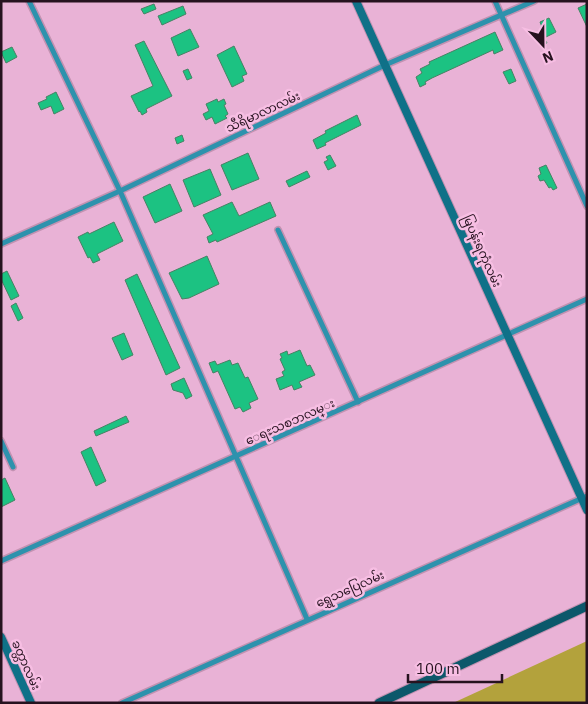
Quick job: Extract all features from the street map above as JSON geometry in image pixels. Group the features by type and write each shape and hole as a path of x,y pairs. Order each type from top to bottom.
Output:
{"main road":[{"path":"379,703 587,606"}],"street":[{"path":"28,1 120,191 307,619"},
{"name":"မြပန်းရကုံလမ်း","path":"356,1 584,497 587,510"},
{"path":"495,1 587,206"},
{"name":"သီရိမာလာလမ်း","path":"1,244 120,191 385,65 534,1"},
{"path":"278,230 358,402"},
{"name":"ေရႊသစၥာလမ္း","path":"1,561 587,299"},
{"path":"1,440 13,467"},
{"name":"ရွှေသပြေလမ်း","path":"122,703 584,497"},
{"name":"ခတ္တာလမ်း","path":"1,637 31,703"}],"shaded area":[{"path":"587,641 587,703 453,703"}],"building":[{"path":"154,4 156,9 144,14 141,9"},
{"path":"587,4 587,27 578,8"},
{"path":"183,6 186,14 162,25 158,16"},
{"path":"549,18 556,32 546,37 540,22"},
{"path":"190,29 199,47 178,56 171,38"},
{"path":"495,32 503,50 494,54 493,50 432,78 420,87 416,77 422,73 420,69 430,64 429,62"},
{"path":"543,36 547,43 540,46 536,39"},
{"path":"144,41 172,96 146,109 147,112 142,115 131,96 153,86 135,45"},
{"path":"234,46 247,74 242,76 244,81 232,87 217,55"},
{"path":"12,47 17,57 6,63 1,52"},
{"path":"188,69 192,78 187,80 183,71"},
{"path":"511,69 516,81 509,84 503,72"},
{"path":"56,92 64,109 54,114 51,106 41,110 38,103"},
{"path":"217,99 218,102 224,99 226,104 224,105 228,114 225,116 227,118 215,124 212,117 206,120 203,114 209,111 206,104"},
{"path":"357,115 361,125 317,149 313,140 326,133 325,131"},
{"path":"182,135 184,141 177,144 175,138"},
{"path":"248,153 259,179 232,190 221,165"},
{"path":"330,155 336,166 328,170 324,162 328,160 326,157"},
{"path":"546,165 557,188 553,190 551,187 549,188 544,180 540,181 538,176 541,174 539,168"},
{"path":"210,169 221,195 194,207 183,180"},
{"path":"307,171 310,177 289,187 286,181"},
{"path":"170,184 182,211 155,223 143,197"},
{"path":"232,202 239,216 270,202 276,216 217,242 216,240 209,243 207,237 213,234 203,215"},
{"path":"114,222 123,241 97,254 100,260 93,263 90,257 88,258 78,237"},
{"path":"207,256 219,284 189,298 182,299 169,273"},
{"path":"7,271 19,296 11,300 1,279 1,274"},
{"path":"137,274 180,368 166,375 125,280"},
{"path":"16,303 23,318 18,321 11,306"},
{"path":"124,333 133,355 122,360 112,338"},
{"path":"300,350 307,366 310,365 315,375 299,382 302,387 294,390 292,385 280,390 276,379 284,376 282,372 285,370 280,354 287,351 288,355"},
{"path":"230,360 232,365 238,363 245,378 248,377 258,399 249,403 251,408 243,412 240,407 235,409 218,371 213,373 209,363 215,361 217,365"},
{"path":"184,378 192,396 186,399 183,393 173,390 171,384"},
{"path":"126,416 129,422 96,436 94,431"},
{"path":"91,447 106,481 96,486 81,452"},
{"path":"5,478 15,500 1,507 1,480"}]}
